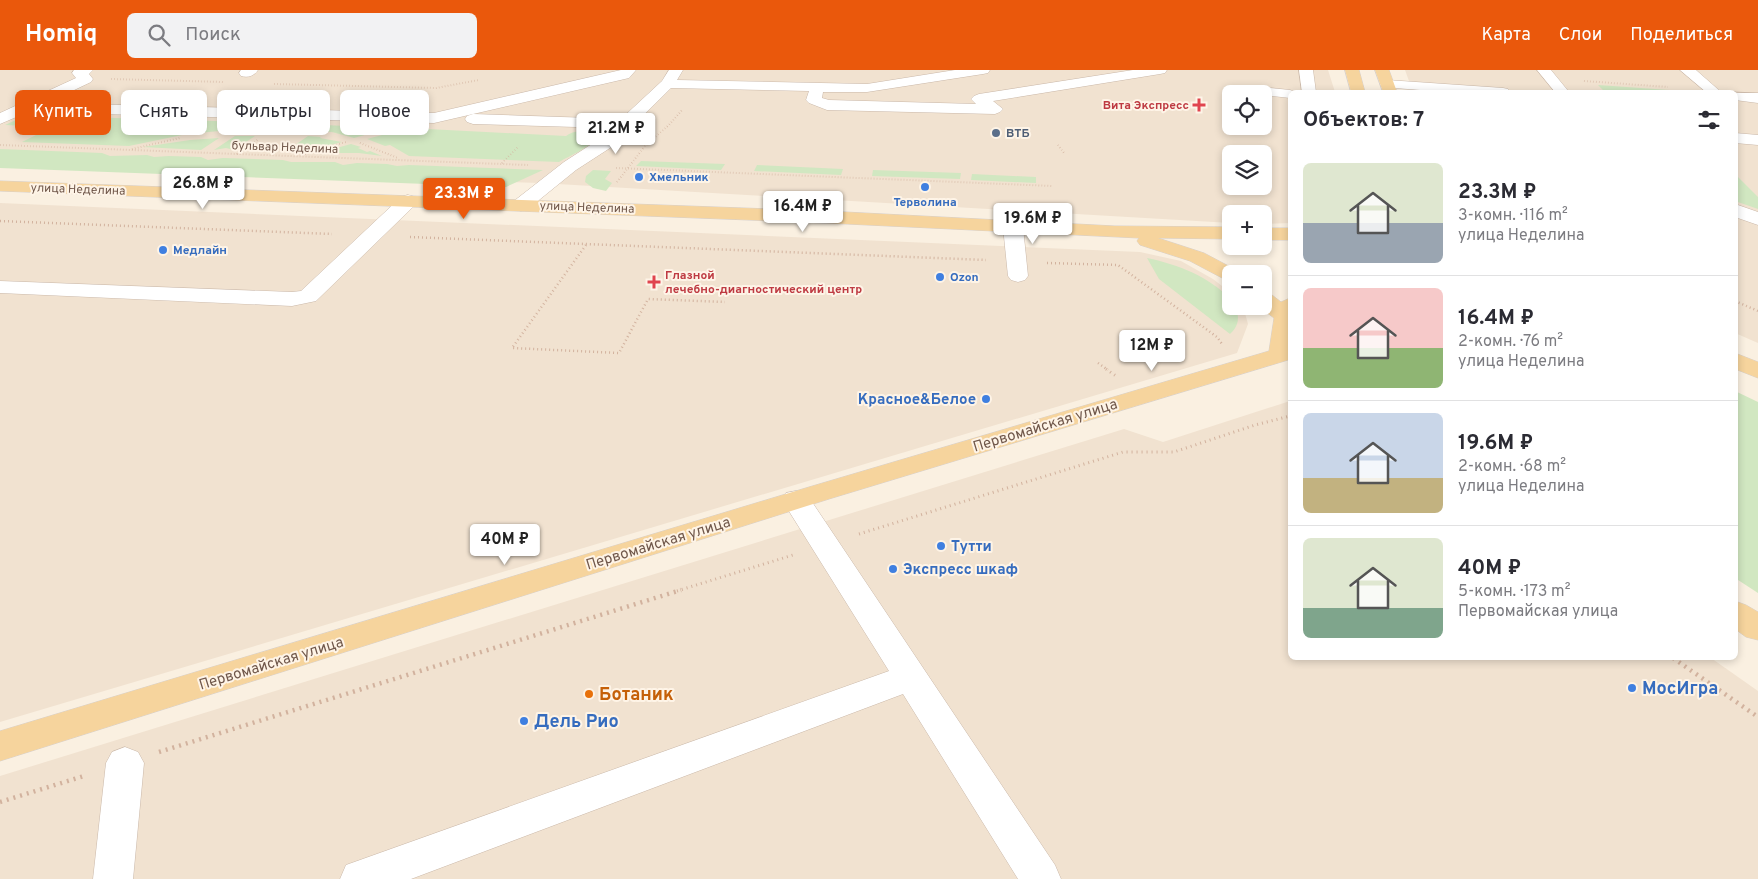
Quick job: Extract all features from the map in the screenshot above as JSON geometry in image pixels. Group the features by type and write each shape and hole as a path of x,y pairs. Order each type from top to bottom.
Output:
{"main road":[{"path":"1352,70 1357,90"},
{"name":"улица Неделина","path":"0,186 826,216 1115,232"},
{"path":"1115,232 1222,233"},
{"path":"1115,232 1197,257 1222,270"},
{"path":"1272,234 1288,234"},
{"path":"1272,305 1288,314"},
{"name":"Первомайская улица","path":"0,746 796,500 1280,355 1288,314"},
{"path":"1738,361 1758,371"},
{"path":"1738,615 1758,628"}],"street":[{"path":"809,70 810,87 814,100 827,105 995,109 979,99 1160,70"},
{"path":"900,70 916,81"},
{"path":"521,205 570,166 604,144 672,77 704,84 867,88 983,70"},
{"path":"1306,70 1309,90"},
{"path":"1687,70 1712,90"},
{"path":"604,96 627,73"},
{"path":"434,118 627,73"},
{"path":"56,90 86,74"},
{"path":"1547,74 1560,90"},
{"path":"1387,82 1481,90"},
{"path":"1272,92 1288,94"},
{"path":"1738,96 1758,98"},
{"path":"111,109 626,124"},
{"path":"578,122 591,109"},
{"path":"0,119 15,112"},
{"path":"1738,138 1758,140"},
{"path":"0,287 292,299 308,296 408,201"},
{"path":"1738,211 1758,219"},
{"path":"1013,227 1017,268"},
{"path":"796,500 1041,879"},
{"path":"360,879 910,677"},
{"path":"113,879 125,763"}],"path":[{"path":"86,74 229,82"},
{"path":"1547,74 1703,90"},
{"path":"268,84 436,88 483,79"},
{"path":"627,169 645,146 669,125 704,84"},
{"name":"бульвар Неделина","path":"0,145 1053,186"},
{"path":"1058,145 1064,153"},
{"path":"0,221 587,244 1017,268 1118,266 1217,337 1228,350"},
{"path":"587,244 512,348 619,353 648,299 725,302"},
{"path":"1738,302 1758,311"},
{"path":"1098,363 1122,381"},
{"path":"0,802 1123,452 1174,452 1255,425 1288,417"},
{"path":"1676,660 1758,717"}],"shaded area":[{"path":"0,70 1328,70 1334,90 1288,90 1288,223 1272,224 1272,205 1222,205 1222,222 540,183 0,165"},
{"path":"1405,70 1758,70 1758,343 1738,334 1738,90 1412,90"},
{"path":"0,203 1140,252 1181,261 1213,279 1222,286 1222,315 1246,315 1248,324 1237,353 0,722"},
{"path":"1288,402 1288,660 1714,660 1758,691 1758,879 0,879 0,776 1124,429 1163,442"}],"green space":[{"path":"1598,85 1669,90 1603,90"},
{"path":"111,118 121,118 121,135 182,135 129,146 22,142 36,135 111,135"},
{"path":"15,120 15,125 5,125"},
{"path":"207,121 217,121 217,131 207,132"},
{"path":"330,125 340,126 340,134 330,132"},
{"path":"429,129 566,136 573,132 581,132 597,136 585,148 559,162 409,156 390,145 385,146 367,139 382,135 429,135"},
{"path":"343,135 365,135 354,138"},
{"path":"235,136 255,136 234,150 226,148 214,150"},
{"path":"308,136 342,142 303,152 285,152"},
{"path":"219,138 201,150 143,147 190,140"},
{"path":"351,144 361,147 358,148 367,152 370,151 382,156 359,153 318,153"},
{"path":"0,149 102,153 110,156 201,157 208,160 223,158 283,160 291,162 335,162 343,165 357,163 543,170 506,187 0,168"},
{"path":"641,161 725,164 721,170 636,166"},
{"path":"757,165 843,169 841,175 754,171"},
{"path":"593,170 611,171 605,179 612,183 606,191 593,188 585,182 586,176"},
{"path":"873,170 961,173 960,179 872,176"},
{"path":"972,174 1036,177 1036,183 971,180"},
{"path":"1738,177 1758,197 1758,209 1738,202"},
{"path":"1147,258 1192,272 1222,291 1222,315 1238,315 1238,321 1233,331 1230,334 1159,279"},
{"path":"1738,392 1758,402 1758,593 1738,580"}],"place":[{"name":"Вита Экспресс","path":"1199,105"},
{"name":"ВТБ","path":"996,133"},
{"name":"Хмельник","path":"639,177"},
{"name":"Терволина","path":"925,187"},
{"name":"Медлайн","path":"163,250"},
{"name":"Ozon","path":"940,277"},
{"name":"Глазной лечебно-диагностический центр","path":"654,282"},
{"name":"Красное&Белое","path":"986,399"},
{"name":"Тутти","path":"941,546"},
{"name":"Экспресс шкаф","path":"893,569"},
{"name":"МосИгра","path":"1632,688"},
{"name":"Ботаник","path":"589,694"},
{"name":"Дель Рио","path":"524,721"}]}
